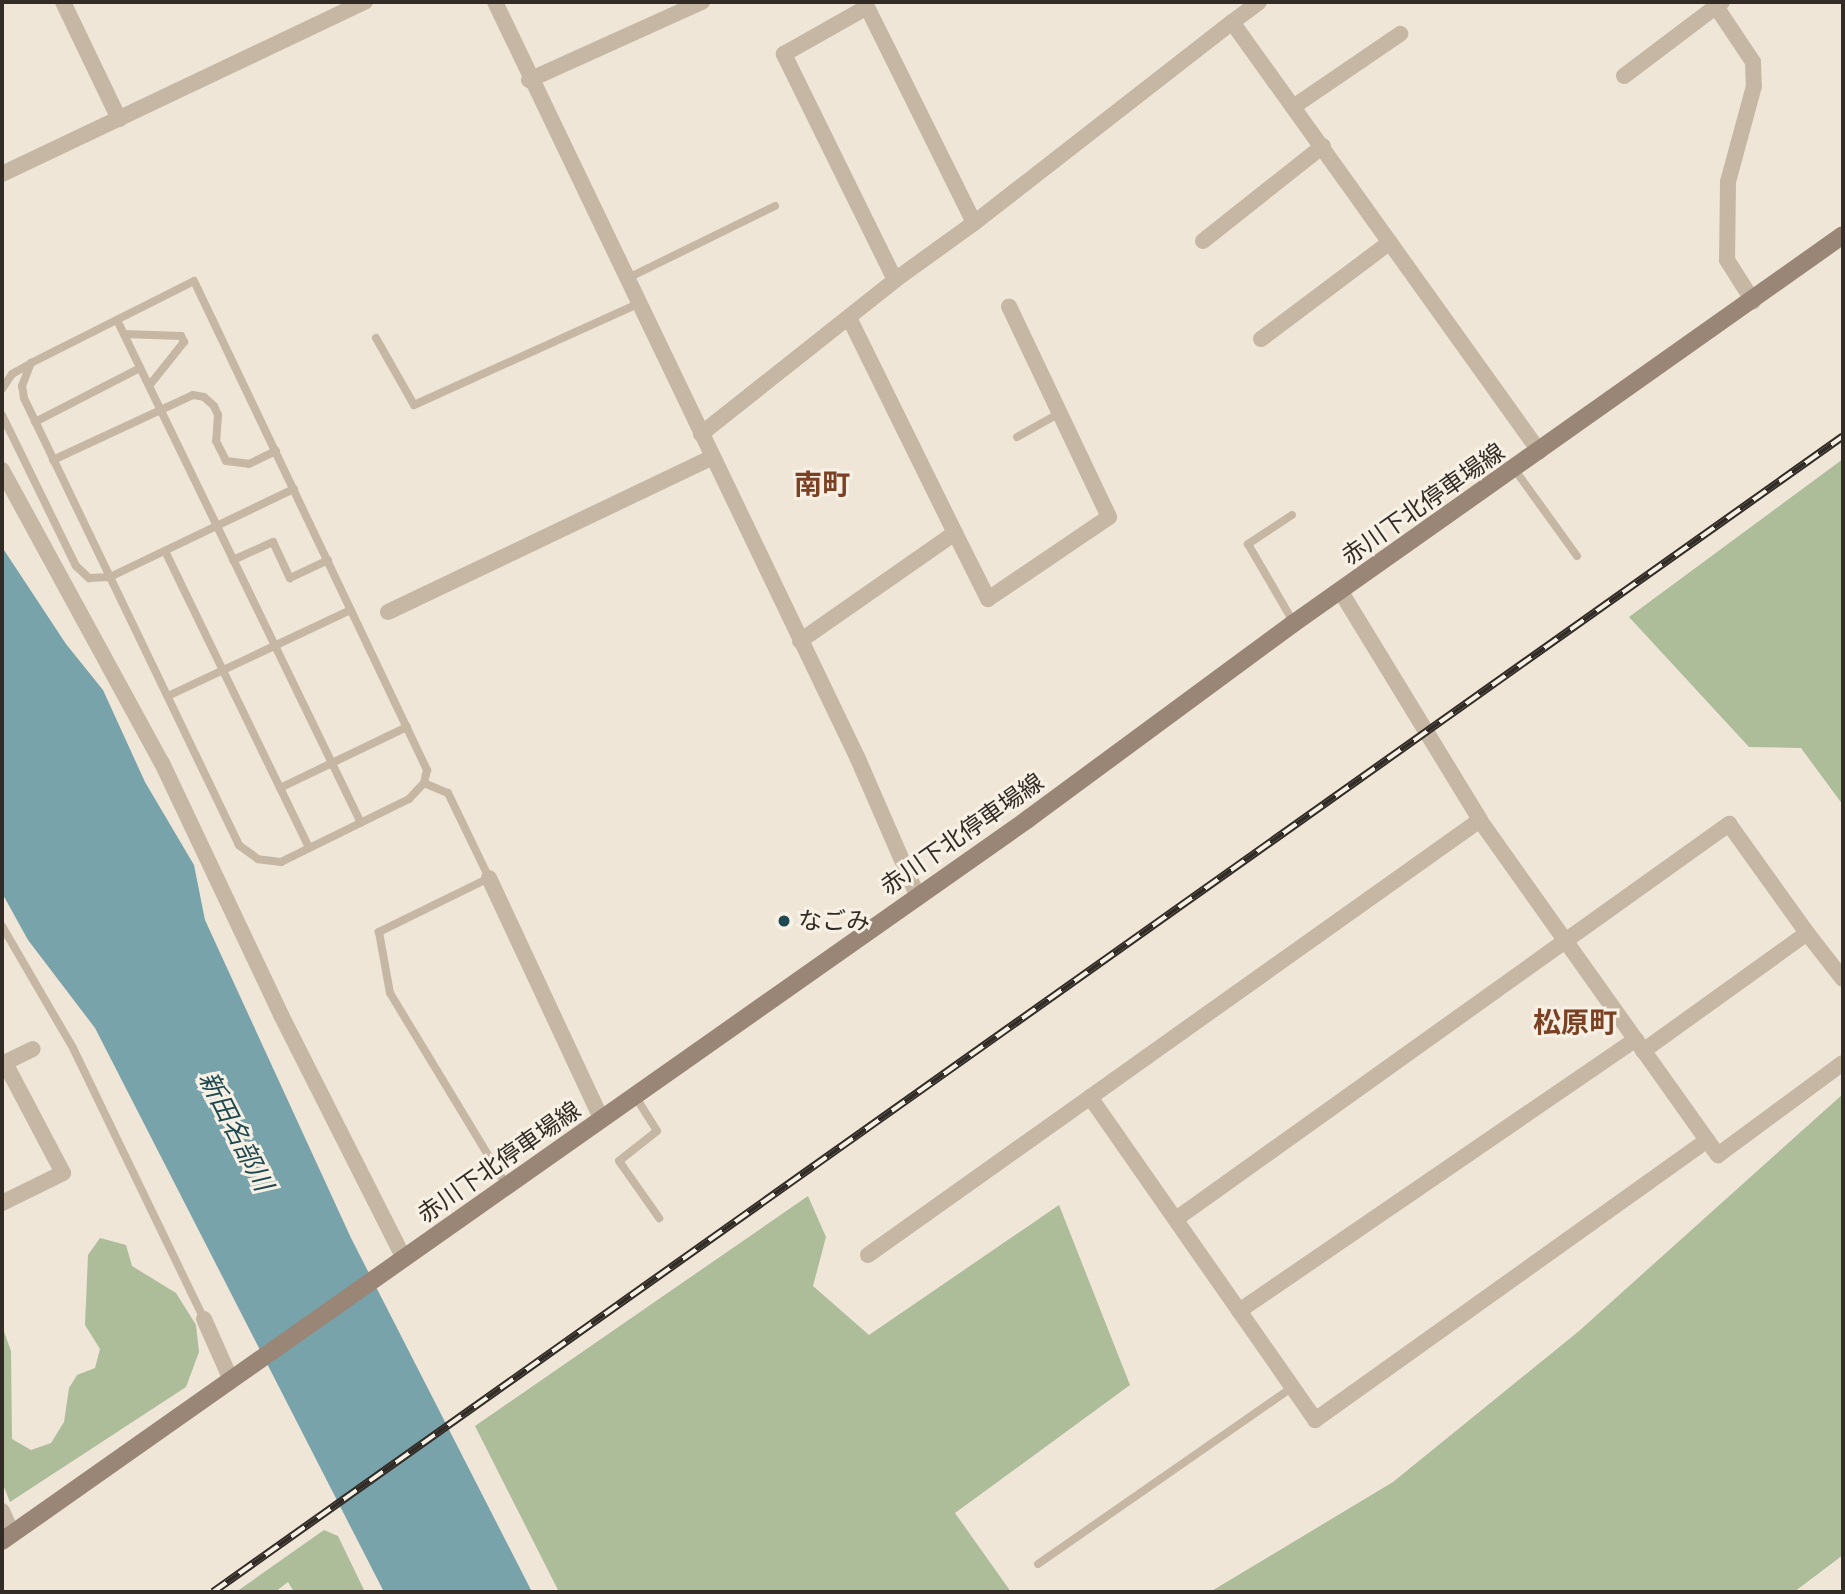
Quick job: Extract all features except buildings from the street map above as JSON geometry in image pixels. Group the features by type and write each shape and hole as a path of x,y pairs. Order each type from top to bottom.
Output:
{"main road":[{"name":"赤川下北停車場線","path":"7,1537 635,1097 1294,623 1515,470 1843,235"}],"street":[{"path":"63,2 119,120"},
{"path":"2,174 365,2"},
{"path":"495,2 529,80 800,641 917,895"},
{"path":"529,80 702,2"},
{"path":"701,433 895,280 974,223 1259,2"},
{"path":"1623,76 1717,3 1753,62 1754,86 1728,182 1727,260 1753,301"},
{"path":"895,280 784,54 867,7 974,223"},
{"path":"1232,22 1539,451"},
{"path":"1293,107 1400,34"},
{"path":"1203,241 1323,146"},
{"path":"1261,339 1390,242"},
{"path":"849,318 988,599 1109,517 1062,412 1009,306"},
{"path":"388,612 713,457"},
{"path":"2,470 162,763 400,1261"},
{"path":"800,641 955,533"},
{"path":"1340,592 1480,820 1718,1155 1843,1063"},
{"path":"868,1255 1480,820"},
{"path":"1176,1220 1729,824 1843,979"},
{"path":"489,878 602,1120"},
{"path":"1239,1311 1807,933"},
{"path":"2,1203 63,1173 3,1063 33,1049"},
{"path":"1090,1097 1315,1420 1707,1140"},
{"path":"204,1319 232,1380"},
{"path":"2,1511 7,1537"}],"lane":[{"path":"626,279 775,206"},
{"path":"2,389 12,374 31,363 194,281 426,770 424,783 409,799 281,862 267,862 239,845 35,422 22,386 31,363"},
{"path":"376,338 414,404 638,304"},
{"path":"117,320 360,823"},
{"path":"124,334 181,336 184,342 149,386"},
{"path":"35,422 140,368"},
{"path":"53,460 160,408 193,395 204,397 218,415 219,452 236,465 276,451"},
{"path":"1017,437 1062,412"},
{"path":"2,415 76,566 89,578 110,578 294,489"},
{"path":"1515,470 1577,556"},
{"path":"1292,515 1248,544 1294,623"},
{"path":"233,560 272,542 290,578 328,561"},
{"path":"165,551 309,848"},
{"path":"167,696 351,610"},
{"path":"279,788 407,727"},
{"path":"424,783 448,793 489,878 379,932 390,993 507,1186"},
{"path":"2,926 73,1048 204,1319"},
{"path":"635,1097 657,1131 619,1161 659,1218"},
{"path":"1038,1564 1293,1387"}],"green space":[{"path":"1843,459 1843,805 1801,748 1749,747 1629,617"},
{"path":"1843,1094 1843,1555 1794,1592 1210,1592 1393,1482 1579,1331"},
{"path":"808,1196 826,1237 813,1286 869,1335 1059,1205 1130,1385 955,1513 1011,1592 559,1592 475,1426"},
{"path":"100,1238 126,1245 132,1266 176,1293 196,1325 199,1352 186,1387 10,1502 2,1482 2,1326 11,1351 12,1439 31,1450 51,1443 64,1422 69,1388 77,1375 95,1368 100,1349 85,1325 88,1255"},
{"path":"324,1530 338,1536 365,1592 294,1592 288,1582 275,1592 236,1592"}],"water":[{"name":"新田名部川","path":"2,547 66,644 103,690 145,782 194,865 205,920 351,1238 532,1592 384,1592 95,1028 28,940 2,893"}],"railway":[{"path":"213,1592 1843,436"}],"place":[{"name":"なごみ","path":"784,921"}],"district":[{"name":"南町","path":"822,484"},
{"name":"松原町","path":"1575,1022"}]}
